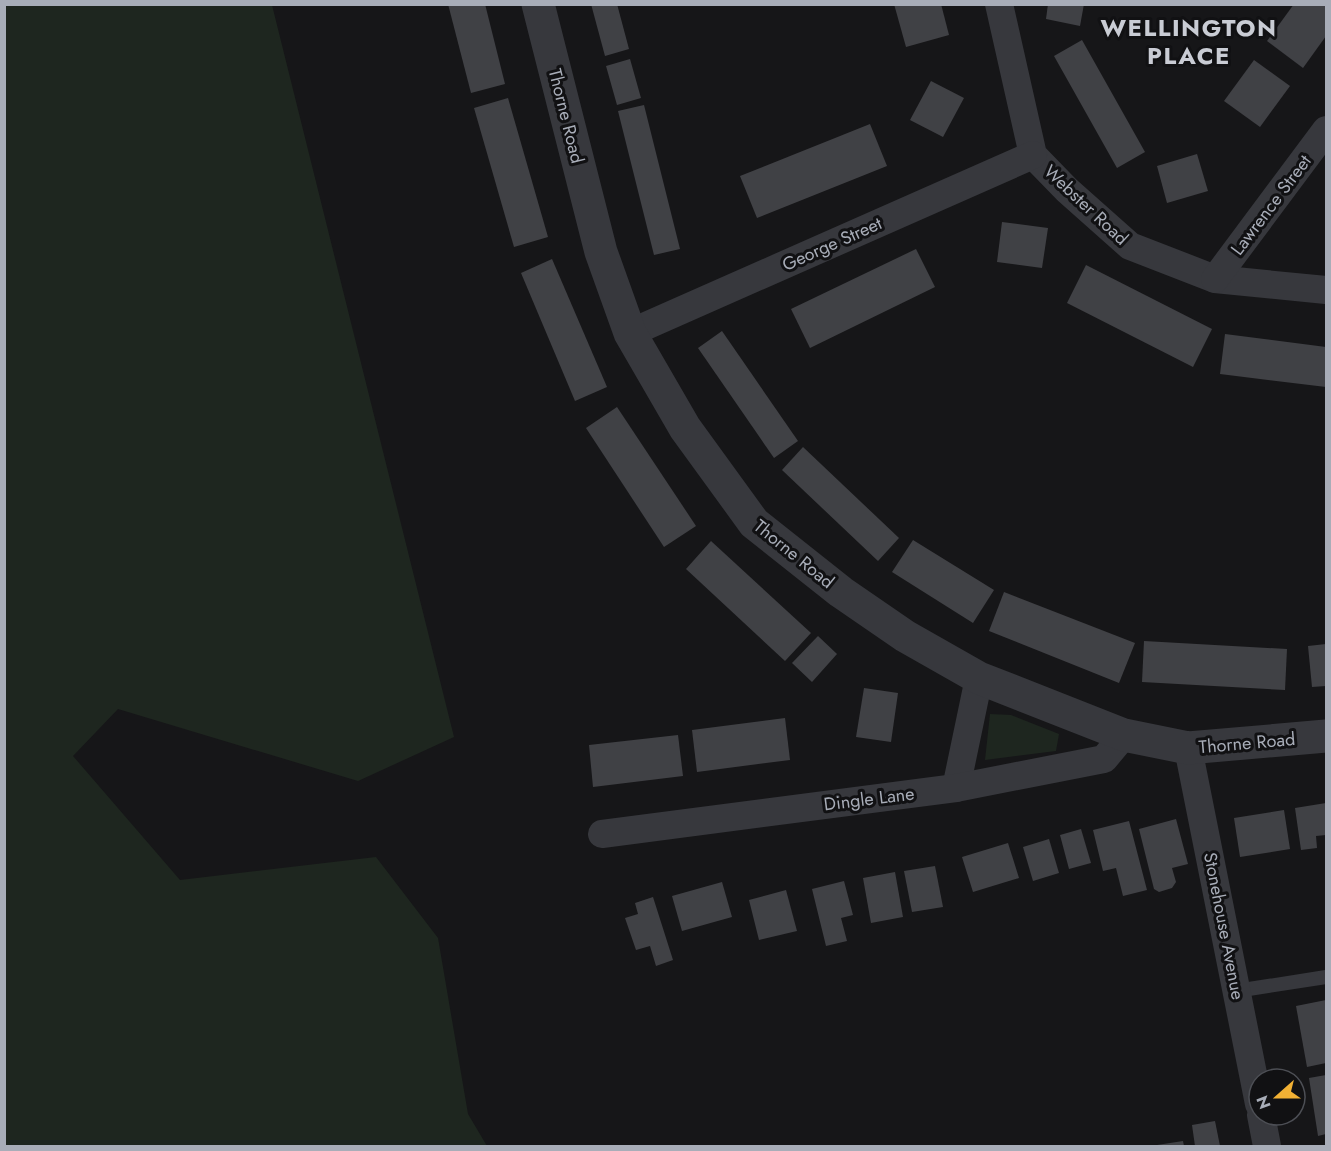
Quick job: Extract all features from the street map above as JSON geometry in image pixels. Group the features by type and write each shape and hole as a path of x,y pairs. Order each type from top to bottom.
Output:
{"street":[{"name":"Thorne Road","path":"538,4 601,252 630,333 685,428 754,523 841,592 896,630 979,678 1124,735 1188,748 1326,736"},
{"name":"Webster Road","path":"999,4 1033,155 1067,190 1130,246 1215,279 1326,290"},
{"name":"Lawrence Street","path":"1215,279 1326,130"},
{"name":"George Street","path":"630,333 1033,155"},
{"path":"956,788 979,678"},
{"name":"Dingle Lane","path":"602,834 956,788 1104,759 1124,735"},
{"name":"Stonehouse Avenue","path":"1188,748 1251,1067"},
{"path":"1263,1127 1267,1146"}],"lane":[{"path":"1236,991 1326,977"}],"shaded area":[{"path":"5,4 272,5 454,737 358,781 118,709 73,756 180,880 376,857 438,938 468,1114 487,1146 5,1146"},
{"path":"990,714 1011,715 1059,734 1056,751 985,760"}],"building":[{"path":"448,4 485,4 505,84 471,93"},
{"path":"591,4 617,4 629,49 605,56"},
{"path":"894,4 941,4 949,35 906,47"},
{"path":"1048,4 1084,4 1080,26 1046,19"},
{"path":"1294,4 1326,4 1326,36 1303,68 1267,41"},
{"path":"1082,40 1145,152 1117,168 1054,56"},
{"path":"630,59 641,98 617,105 606,66"},
{"path":"1254,60 1290,86 1260,127 1224,101"},
{"path":"931,81 964,98 943,137 910,120"},
{"path":"508,98 548,237 514,247 474,108"},
{"path":"644,105 680,249 654,255 618,111"},
{"path":"870,124 887,166 757,218 740,176"},
{"path":"1197,154 1208,191 1167,203 1157,166"},
{"path":"1002,222 1048,228 1042,268 997,262"},
{"path":"916,249 935,287 810,348 791,309"},
{"path":"552,259 607,387 575,401 521,273"},
{"path":"1086,265 1212,329 1193,367 1067,303"},
{"path":"722,331 798,441 774,458 698,348"},
{"path":"1225,334 1326,347 1326,387 1220,374"},
{"path":"617,407 696,526 664,547 586,428"},
{"path":"803,447 899,538 878,561 782,470"},
{"path":"913,540 994,590 973,623 892,572"},
{"path":"711,541 811,633 785,661 686,569"},
{"path":"1004,592 1135,643 1119,683 989,631"},
{"path":"818,636 837,654 812,682 792,663"},
{"path":"1144,641 1287,649 1285,690 1142,682"},
{"path":"1326,644 1326,686 1312,687 1308,646"},
{"path":"864,688 898,693 891,742 856,737"},
{"path":"785,718 790,760 697,772 692,730"},
{"path":"678,735 683,776 593,787 589,745"},
{"path":"1326,803 1326,835 1316,836 1317,848 1301,850 1295,808"},
{"path":"1284,810 1290,849 1240,857 1234,818"},
{"path":"1176,819 1188,864 1172,868 1176,882 1172,888 1159,892 1154,889 1139,829"},
{"path":"1129,821 1147,890 1123,896 1116,868 1103,871 1093,830"},
{"path":"1081,829 1091,863 1069,869 1060,835"},
{"path":"1049,839 1059,873 1033,881 1023,847"},
{"path":"1008,843 1019,878 973,892 962,857"},
{"path":"935,866 943,907 912,912 904,871"},
{"path":"895,872 903,917 871,923 863,878"},
{"path":"844,881 853,915 841,918 847,941 826,946 812,889"},
{"path":"722,882 732,917 682,931 672,896"},
{"path":"786,890 797,931 759,940 749,900"},
{"path":"653,897 673,960 656,966 650,946 636,950 625,918 638,914 635,903"},
{"path":"1326,1000 1326,1063 1307,1067 1296,1006"},
{"path":"1326,1075 1326,1134 1318,1136 1309,1078"},
{"path":"1215,1121 1220,1146 1195,1146 1192,1125"},
{"path":"1183,1141 1184,1146 1157,1146 1157,1145"}],"district":[{"name":"WELLINGTON PLACE","path":"1189,42"}]}
